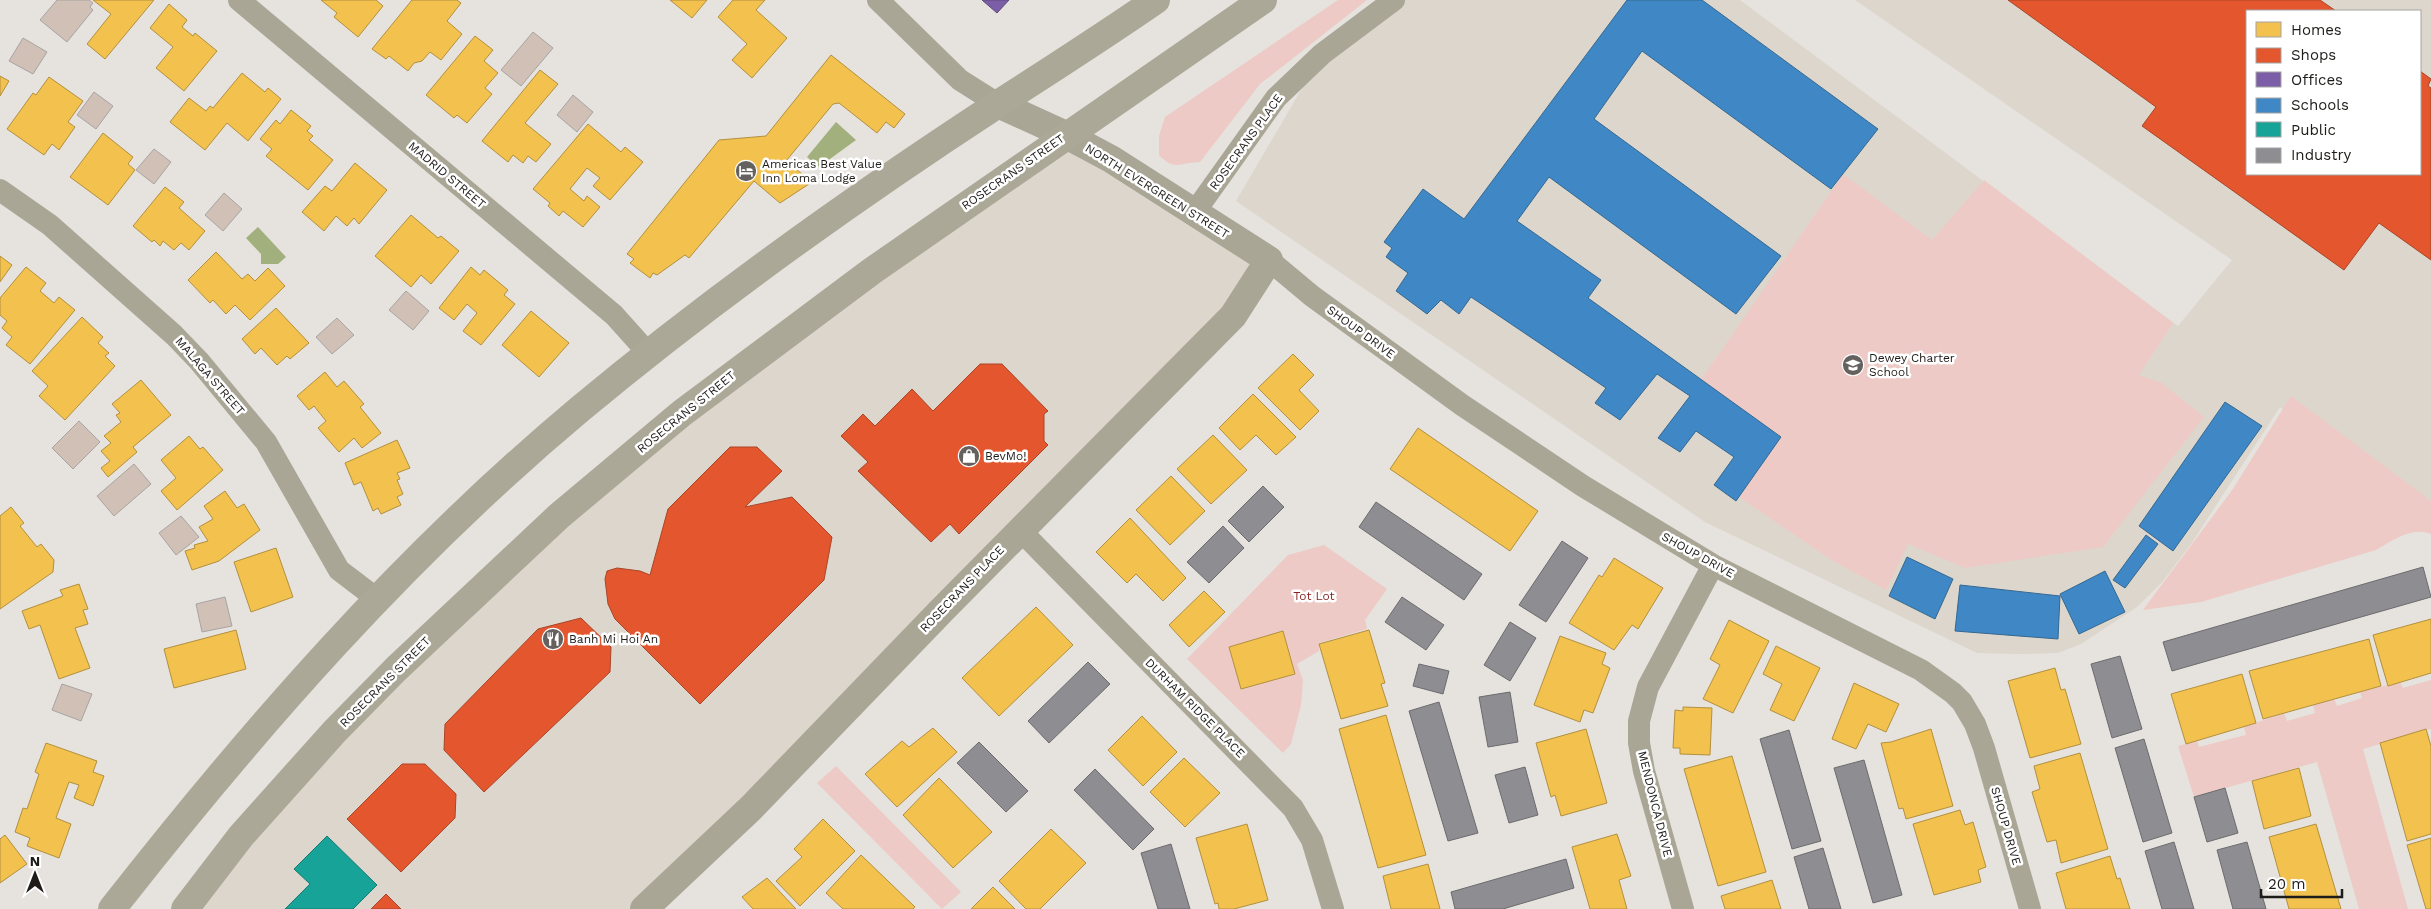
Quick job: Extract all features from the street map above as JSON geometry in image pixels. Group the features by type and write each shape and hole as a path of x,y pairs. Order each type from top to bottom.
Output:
{"main road":[{"path":"112,909 220,775 376,599 518,464 578,411 649,354 799,241 998,104 1049,73 1156,0"},
{"name":"ROSECRANS STREET","path":"184,909 241,836 335,731 396,668 560,516 717,386 872,271 1262,0"}],"street":[{"name":"MADRID STREET","path":"239,0 614,315 649,354"},
{"name":"NORTH EVERGREEN STREET","path":"878,0 960,80 998,104 1066,135 1111,159 1269,260"},
{"name":"ROSECRANS PLACE","path":"1194,213 1276,98 1322,54 1394,0"},
{"name":"MALAGA STREET","path":"0,190 50,225 174,335 199,361 266,442 339,570 376,599"},
{"name":"ROSECRANS PLACE","path":"644,909 750,808 1020,530 1130,422 1233,316 1269,260"},
{"name":"SHOUP DRIVE","path":"1269,260 1312,296 1462,405 1583,486 1713,565 1921,670 1944,685 1962,702 1975,724 1984,748 2030,909"},
{"name":"DURHAM RIDGE PLACE","path":"1020,530 1293,808 1312,840 1333,909"},
{"name":"MENDONCA DRIVE","path":"1683,909 1644,771 1639,743 1639,721 1648,687 1713,565"}],"shaded area":[{"name":"Dewey Charter School","path":"1394,0 1740,0 2178,326 2232,260 1855,0 2431,0 2431,527 2280,407 2191,544 2163,581 2137,607 2081,644 2058,653 1977,653 1705,522 1236,201 1322,54"},
{"path":"836,122 856,140 819,167 807,157"},
{"path":"1067,139 1263,262 1231,313 633,909 192,909 305,769 531,546 766,353"},
{"path":"258,227 286,257 278,264 261,264 261,254 246,238"}],"green space":[{"path":"1338,0 1367,0 1260,84 1200,162 1174,165 1159,155 1159,136 1165,117"},
{"path":"1843,174 1932,240 1984,180 2173,323 2139,375 2162,383 2204,417 2103,547 1965,568 1908,544 1886,590 1830,559 1739,497 1781,437 1701,380"},
{"path":"2291,396 2431,501 2431,534 2417,532 2403,535 2376,550 2201,602 2143,610 2233,489"},
{"name":"Tot Lot","path":"1324,545 1387,589 1365,620 1367,629 1319,643 1319,651 1297,664 1303,680 1301,705 1291,744 1283,753 1187,659 1288,555"},
{"path":"2431,680 2431,729 2363,749 2408,909 2359,909 2317,762 2194,797 2178,746 2197,741 2199,747 2246,735 2244,727 2284,713 2287,721 2315,713 2313,705 2334,699 2337,706 2362,698 2360,692 2400,682 2403,688"},
{"path":"836,766 961,892 942,909 817,783"}],"building: Homes":[{"path":"93,0 154,0 105,59 87,44 111,14"},
{"path":"321,0 376,0 383,6 358,37 334,17 337,13"},
{"path":"412,0 457,0 461,3 447,21 462,34 441,60 430,52 422,61 414,63 408,71 389,56 386,59 372,49"},
{"path":"670,0 707,0 692,18"},
{"path":"733,0 765,0 756,10 787,38 752,78 732,60 747,44 718,17"},
{"path":"169,4 187,20 182,27 193,36 195,33 217,51 184,91 156,68 173,47 150,28"},
{"path":"475,36 493,50 484,61 498,73 485,88 492,94 467,123 457,115 454,118 426,95"},
{"name":"Americas Best Value Inn Loma Lodge","path":"831,55 905,114 894,128 886,122 877,133 839,103 833,104 786,161 812,182 780,203 754,181 689,258 685,255 657,275 653,273 650,278 630,263 634,259 627,254 719,140 766,136"},
{"path":"540,70 558,84 525,123 551,144 536,162 528,156 523,163 513,155 508,162 482,141"},
{"path":"242,73 265,92 268,88 281,99 248,141 227,123 205,150 170,122 189,98 206,111 210,106 213,108"},
{"path":"0,76 9,81 0,96"},
{"path":"49,77 83,101 68,122 75,127 59,150 52,144 44,155 7,129 33,93 36,95"},
{"path":"291,110 311,126 307,131 313,136 309,140 333,160 308,190 266,156 272,149 260,139 276,120 280,124"},
{"path":"588,124 621,152 625,147 643,162 610,200 593,186 600,178 587,168 570,189 584,201 587,196 600,207 583,227 563,211 559,216 548,206 550,203 533,189"},
{"path":"103,133 133,157 128,164 135,170 108,205 70,177"},
{"path":"355,163 387,190 359,224 354,218 347,226 336,216 324,231 302,212 325,186 332,191"},
{"path":"165,187 184,202 179,208 205,231 189,250 181,243 174,250 163,241 160,246 154,240 152,242 133,226"},
{"path":"411,215 438,238 441,236 459,251 431,284 421,275 411,287 375,256"},
{"path":"216,252 242,279 248,274 255,281 268,268 285,286 250,320 235,305 226,314 213,300 210,303 188,280"},
{"path":"0,256 12,265 0,282"},
{"path":"26,267 46,283 40,291 54,303 59,297 75,310 30,364 6,345 12,337 2,328 7,321 0,315 0,298"},
{"path":"471,267 480,275 484,270 508,290 504,295 515,304 481,345 463,331 477,313 467,304 454,320 439,308"},
{"path":"276,308 309,343 290,359 287,356 277,365 261,348 255,354 242,339"},
{"path":"531,311 569,343 539,377 502,345"},
{"path":"82,317 103,337 98,343 109,353 105,356 115,366 65,420 39,396 48,386 32,371"},
{"path":"1293,354 1314,375 1299,390 1319,411 1300,430 1258,388"},
{"path":"325,372 337,387 344,381 364,404 360,407 381,433 362,448 354,438 339,452 318,428 326,421 314,406 309,410 297,396"},
{"path":"141,380 171,415 133,447 137,452 108,477 101,468 110,461 101,451 111,443 104,436 121,422 116,415 120,413 112,404"},
{"path":"1253,394 1296,437 1276,455 1256,435 1240,450 1219,428"},
{"path":"1418,428 1538,511 1510,551 1390,469"},
{"path":"1213,435 1247,470 1211,504 1177,469"},
{"path":"189,436 200,449 203,447 223,470 177,510 161,491 176,478 161,460"},
{"path":"397,440 410,468 397,473 400,479 397,480 403,494 397,497 401,505 381,514 378,508 373,511 361,482 354,485 345,463"},
{"path":"1171,476 1205,511 1170,545 1136,510"},
{"path":"225,491 237,508 244,504 260,530 219,561 192,570 185,551 195,548 194,545 208,541 199,527 213,519 204,506"},
{"path":"11,507 24,523 20,526 37,547 41,544 54,560 53,572 0,609 0,516"},
{"path":"1130,518 1186,578 1163,601 1136,574 1127,583 1096,552"},
{"path":"276,548 293,597 251,612 234,562"},
{"path":"1614,558 1663,588 1638,629 1632,625 1614,650 1569,623 1599,575 1602,577"},
{"path":"79,584 88,609 83,610 88,624 75,628 90,668 59,679 40,625 29,629 22,611 63,596 60,590"},
{"path":"1204,591 1225,612 1189,647 1169,625"},
{"path":"1036,607 1073,645 999,716 962,678"},
{"path":"2431,619 2431,673 2388,686 2373,635"},
{"path":"1729,620 1769,641 1733,713 1703,699 1720,665 1710,659"},
{"path":"236,630 246,669 174,688 164,649"},
{"path":"1369,630 1385,683 1381,684 1388,706 1341,719 1319,644"},
{"path":"1283,631 1295,674 1241,689 1229,647"},
{"path":"1560,636 1606,653 1602,664 1610,668 1593,713 1584,710 1580,722 1534,705"},
{"path":"2369,639 2381,686 2263,719 2249,671"},
{"path":"1776,646 1820,668 1794,721 1770,710 1782,684 1763,674"},
{"path":"2055,668 2061,690 2065,689 2081,744 2030,758 2008,681"},
{"path":"2242,674 2256,723 2186,744 2171,694"},
{"path":"1854,683 1899,704 1886,732 1868,724 1856,749 1832,739"},
{"path":"1683,707 1712,708 1710,755 1680,754 1680,748 1673,748 1675,710 1683,711"},
{"path":"1386,715 1426,855 1378,868 1339,729"},
{"path":"1142,716 1177,752 1143,786 1108,750"},
{"path":"933,728 957,752 897,807 865,774 902,741 909,747"},
{"path":"1586,729 1607,803 1561,816 1555,795 1551,797 1536,743"},
{"path":"1931,729 1953,806 1906,819 1903,808 1899,809 1881,743 1891,742"},
{"path":"2426,729 2431,746 2431,834 2407,841 2380,743"},
{"path":"46,743 97,761 93,772 104,776 93,806 74,798 79,785 69,782 56,818 71,824 59,858 27,846 30,838 15,832 23,808 27,809 39,774 35,772"},
{"path":"2080,753 2108,849 2061,863 2056,840 2047,842 2032,792 2040,789 2034,766"},
{"path":"1732,756 1766,872 1718,886 1684,769"},
{"path":"1184,758 1220,793 1185,827 1150,792"},
{"path":"2299,768 2311,816 2264,829 2252,781"},
{"path":"939,778 992,832 953,868 903,815"},
{"path":"1960,810 1965,825 1973,822 1986,867 1978,870 1981,882 1934,895 1913,824"},
{"path":"823,819 855,851 800,906 776,881 802,857 794,849"},
{"path":"1247,824 1268,900 1234,909 1219,909 1218,903 1215,904 1196,838"},
{"path":"2316,824 2341,909 2289,909 2269,837"},
{"path":"1051,829 1086,863 1040,909 1026,909 999,881"},
{"path":"1617,834 1631,876 1619,880 1627,909 1590,909 1572,847"},
{"path":"5,835 27,864 0,883 0,839"},
{"path":"2431,838 2431,909 2426,909 2407,845"},
{"path":"861,855 915,907 913,909 843,909 826,893"},
{"path":"2110,856 2117,879 2120,878 2130,909 2066,909 2056,873"},
{"path":"1428,864 1440,909 1391,909 1383,876"},
{"path":"767,878 796,909 753,909 742,897"},
{"path":"1772,880 1781,909 1725,909 1721,896"},
{"path":"993,887 1015,909 971,909"}],"building: Shops":[{"path":"2008,0 2320,0 2335,10 2246,10 2246,175 2421,175 2421,72 2431,79 2428,86 2431,88 2431,260 2379,223 2344,270 2142,126 2156,107"},
{"path":"980,364 1002,364 1048,411 1044,414 1044,441 1048,445 959,534 950,524 931,542 858,471 868,462 841,436 863,414 875,426 912,389 933,411"},
{"path":"730,447 757,447 782,471 745,507 792,497 832,537 824,580 700,704 615,619 608,604 605,579 607,571 617,568 640,571 650,575 668,509"},
{"path":"581,618 611,647 610,672 484,792 444,750 445,724 538,629"},
{"path":"402,764 425,764 456,794 455,818 401,872 347,819"},
{"path":"386,894 401,909 371,909"}],"building: Offices":[{"path":"982,0 1009,0 997,13"}],"building: Schools":[{"path":"1627,0 1702,0 1878,129 1831,189 1642,51 1594,119 1781,256 1736,314 1549,177 1517,221 1601,280 1588,298 1781,437 1736,501 1714,485 1734,457 1696,431 1680,452 1658,438 1690,396 1657,374 1620,420 1595,403 1606,388 1471,297 1459,314 1441,300 1427,314 1396,291 1408,273 1386,257 1392,248 1384,242 1423,189 1464,219"},
{"path":"2225,402 2262,426 2173,551 2139,526"},
{"path":"2146,535 2158,544 2125,588 2113,580"},
{"path":"1907,557 1953,579 1935,619 1889,596"},
{"path":"2105,571 2125,612 2079,634 2060,594"},
{"path":"1960,585 2060,596 2058,639 1955,631"}],"building: Public":[{"path":"327,836 377,885 353,909 285,909 310,884 294,869"}],"building: Industry":[{"path":"1263,486 1284,507 1249,542 1228,521"},
{"path":"1376,502 1482,574 1464,600 1359,527"},
{"path":"1223,526 1244,548 1209,583 1187,562"},
{"path":"1562,541 1588,558 1546,622 1519,605"},
{"path":"2423,567 2431,597 2172,671 2163,642"},
{"path":"1402,597 1444,625 1426,650 1385,622"},
{"path":"1510,622 1536,638 1510,681 1484,665"},
{"path":"2120,656 2142,729 2112,738 2091,664"},
{"path":"1088,662 1110,684 1049,743 1028,721"},
{"path":"1419,664 1449,671 1443,694 1413,686"},
{"path":"1510,692 1518,742 1488,747 1479,697"},
{"path":"1439,702 1478,833 1448,841 1409,711"},
{"path":"1789,730 1821,841 1792,849 1760,739"},
{"path":"2144,739 2172,833 2143,842 2115,748"},
{"path":"979,742 1028,791 1006,812 957,763"},
{"path":"1864,760 1902,895 1873,903 1834,768"},
{"path":"1525,767 1538,815 1509,823 1495,775"},
{"path":"1095,769 1154,829 1133,850 1074,790"},
{"path":"2225,788 2238,833 2207,842 2194,797"},
{"path":"2174,842 2194,909 2162,909 2145,851"},
{"path":"2247,842 2266,909 2233,909 2217,850"},
{"path":"1171,844 1190,909 1158,909 1141,853"},
{"path":"1823,848 1841,909 1809,909 1794,857"},
{"path":"1566,859 1574,888 1503,909 1455,909 1451,892"}],"building: Other":[{"path":"57,0 89,0 93,3 90,7 93,10 67,42 40,20"},
{"path":"533,32 553,48 521,86 501,70"},
{"path":"23,38 47,52 33,74 9,61"},
{"path":"94,92 113,106 96,129 77,115"},
{"path":"573,95 593,112 577,132 557,115"},
{"path":"154,149 171,162 154,184 136,170"},
{"path":"224,193 242,209 223,231 205,215"},
{"path":"406,291 429,311 413,330 389,310"},
{"path":"337,318 354,335 332,354 316,337"},
{"path":"79,421 100,442 73,469 52,448"},
{"path":"134,464 151,484 114,516 97,496"},
{"path":"181,516 199,537 176,555 159,533"},
{"path":"225,597 232,626 202,632 196,604"},
{"path":"62,684 92,694 81,721 52,710"}],"place":[{"name":"Americas Best Value Inn Loma Lodge","path":"746,171"},
{"name":"Dewey Charter School","path":"1853,365"},
{"name":"BevMo!","path":"969,456"},
{"name":"Banh Mi Hoi An","path":"553,639"}]}
